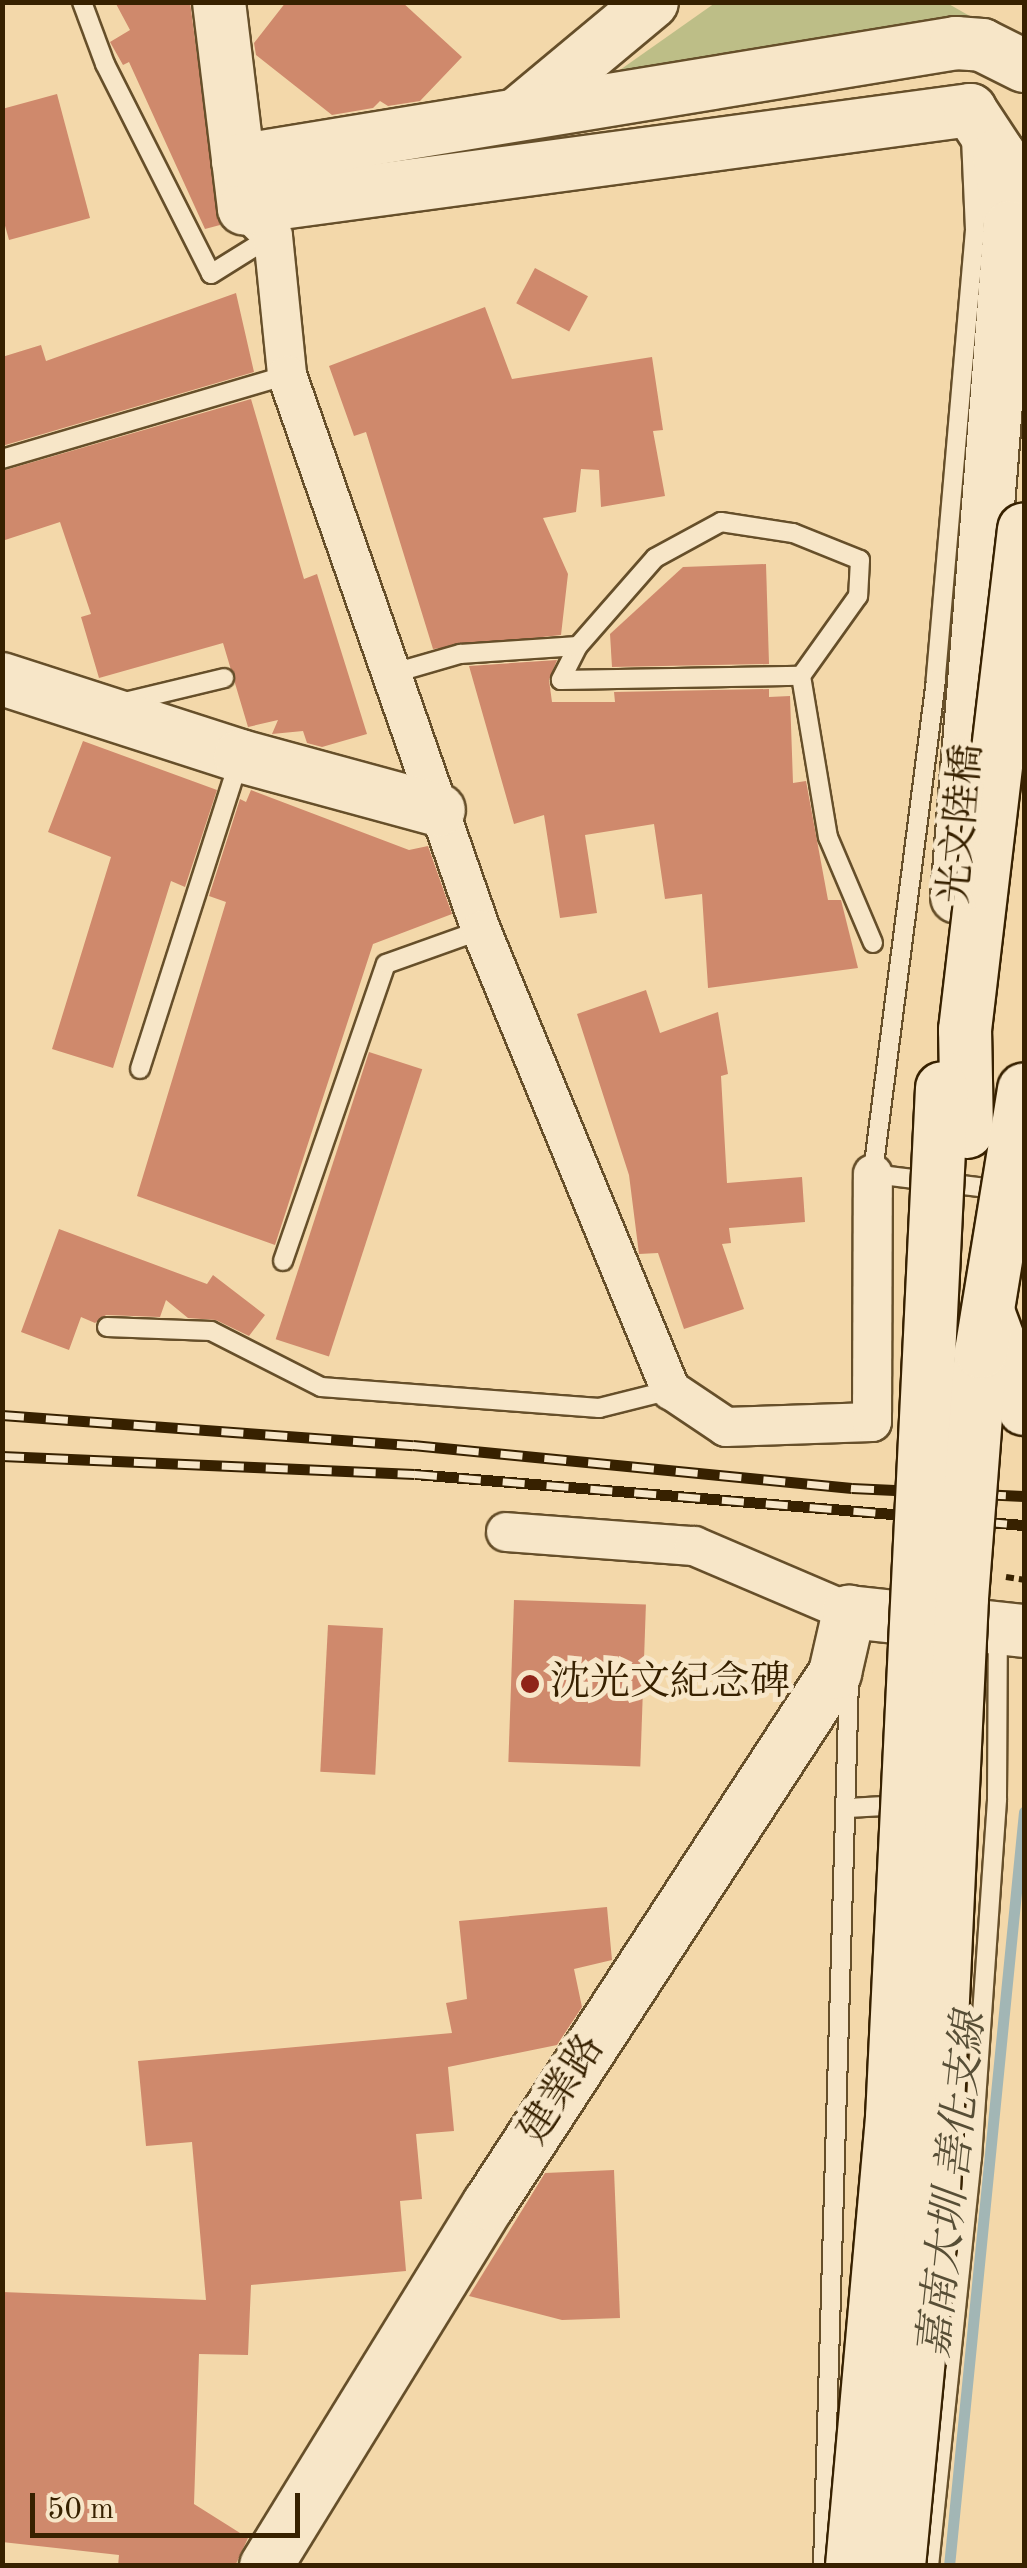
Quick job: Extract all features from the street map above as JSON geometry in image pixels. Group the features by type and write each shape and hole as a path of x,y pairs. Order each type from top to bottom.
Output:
{"street":[{"path":"220,2 252,202 287,375 482,930 671,1390 726,1427 888,1420 872,1174"},
{"path":"530,104 597,55 652,2"},
{"path":"252,202 530,104 956,43 982,45 1024,66"},
{"path":"252,202 970,110"},
{"name":"光文陸橋","path":"970,110 998,154 1010,226 942,1088 943,1151 962,1244 1023,1408"},
{"name":"光文陸橋","path":"1024,530 965,1030 967,1148 1024,1335"},
{"path":"2,679 240,756 439,810"},
{"path":"852,2566 892,2118 942,1088"},
{"path":"900,2566 933,2210 962,1598 981,1352 1024,1090"},
{"path":"506,1532 694,1546 849,1612 1011,1630"},
{"name":"建業路","path":"266,2566 488,2204 835,1672 849,1612"}],"lane":[{"path":"82,2 105,64 211,274 252,202"},
{"path":"530,104 627,2"},
{"path":"970,110 975,230 936,680 872,1174 1018,1192 1024,1183"},
{"path":"2,459 287,375"},
{"path":"801,676 562,680 578,646 655,558 722,522 792,533 860,560 858,596 801,676 828,837 873,943"},
{"path":"394,673 460,654 578,646"},
{"path":"95,709 224,678"},
{"path":"140,1069 240,756"},
{"path":"283,1262 386,964 482,930"},
{"path":"108,1327 211,1332 321,1387 599,1408 671,1390"},
{"path":"962,1413 1023,1408"},
{"path":"888,1420 943,1415"},
{"path":"823,2566 848,1808 849,1612"},
{"path":"928,2566 972,2158 1011,1630"},
{"path":"848,1808 997,1799"}],"green space":[{"path":"715,3 947,3 975,19 617,72"}],"building":[{"path":"115,2 190,2 220,225 205,229 129,62 123,65 110,42 130,30"},
{"path":"286,2 402,2 462,57 420,101 388,106 380,101 373,108 332,115 256,55 254,43"},
{"path":"57,94 90,218 9,240 2,215 2,109"},
{"path":"535,268 588,296 569,331 516,303"},
{"path":"236,293 254,372 2,446 2,357 41,345 46,361"},
{"path":"485,307 512,379 652,357 663,430 653,431 665,496 601,507 599,470 581,469 576,512 543,518 568,574 561,635 433,649 366,432 354,436 329,366"},
{"path":"251,399 304,579 317,574 367,734 322,747 307,743 303,731 272,734 278,720 248,727 223,643 99,678 81,617 91,614 60,522 2,541 2,471"},
{"path":"766,564 769,664 612,667 610,634 683,567"},
{"path":"557,660 549,680 552,702 615,702 614,692 769,689 769,697 790,696 793,783 806,781 828,900 841,900 858,968 708,988 702,894 665,899 654,824 585,835 597,913 560,918 544,815 514,824 469,666"},
{"path":"83,741 217,790 185,887 171,881 113,1068 52,1049 111,857 48,832"},
{"path":"251,790 409,850 428,846 452,914 373,944 275,1245 137,1196 226,902 209,896 240,799 246,802"},
{"path":"646,990 660,1033 718,1012 728,1074 721,1076 727,1183 802,1177 805,1222 729,1228 731,1243 722,1244 744,1309 684,1329 658,1253 639,1254 629,1175 577,1014"},
{"path":"369,1052 422,1069 329,1357 276,1339"},
{"path":"59,1229 207,1284 213,1275 265,1315 249,1336 216,1320 188,1318 166,1300 160,1317 106,1315 95,1323 81,1317 69,1350 21,1332"},
{"path":"514,1600 646,1605 640,1767 508,1762"},
{"path":"328,1625 383,1628 375,1775 320,1772"},
{"path":"607,1907 612,1960 574,1969 582,2007 557,2045 448,2067 454,2131 416,2134 422,2199 400,2201 406,2271 251,2285 248,2355 199,2354 194,2504 248,2538 235,2566 118,2566 119,2555 2,2542 2,2292 206,2300 192,2142 146,2146 138,2061 452,2033 446,2003 467,1999 459,1921"},
{"path":"614,2170 620,2318 562,2320 469,2296 545,2173"}],"waterway":[{"name":"嘉南大圳 善化支線","path":"949,2566 1024,1812"}],"railway":[{"path":"2,1415 413,1445 852,1488 1024,1496"},
{"path":"2,1456 415,1474 1024,1525"}],"place":[{"name":"沈光文紀念碑","path":"530,1684"}]}
